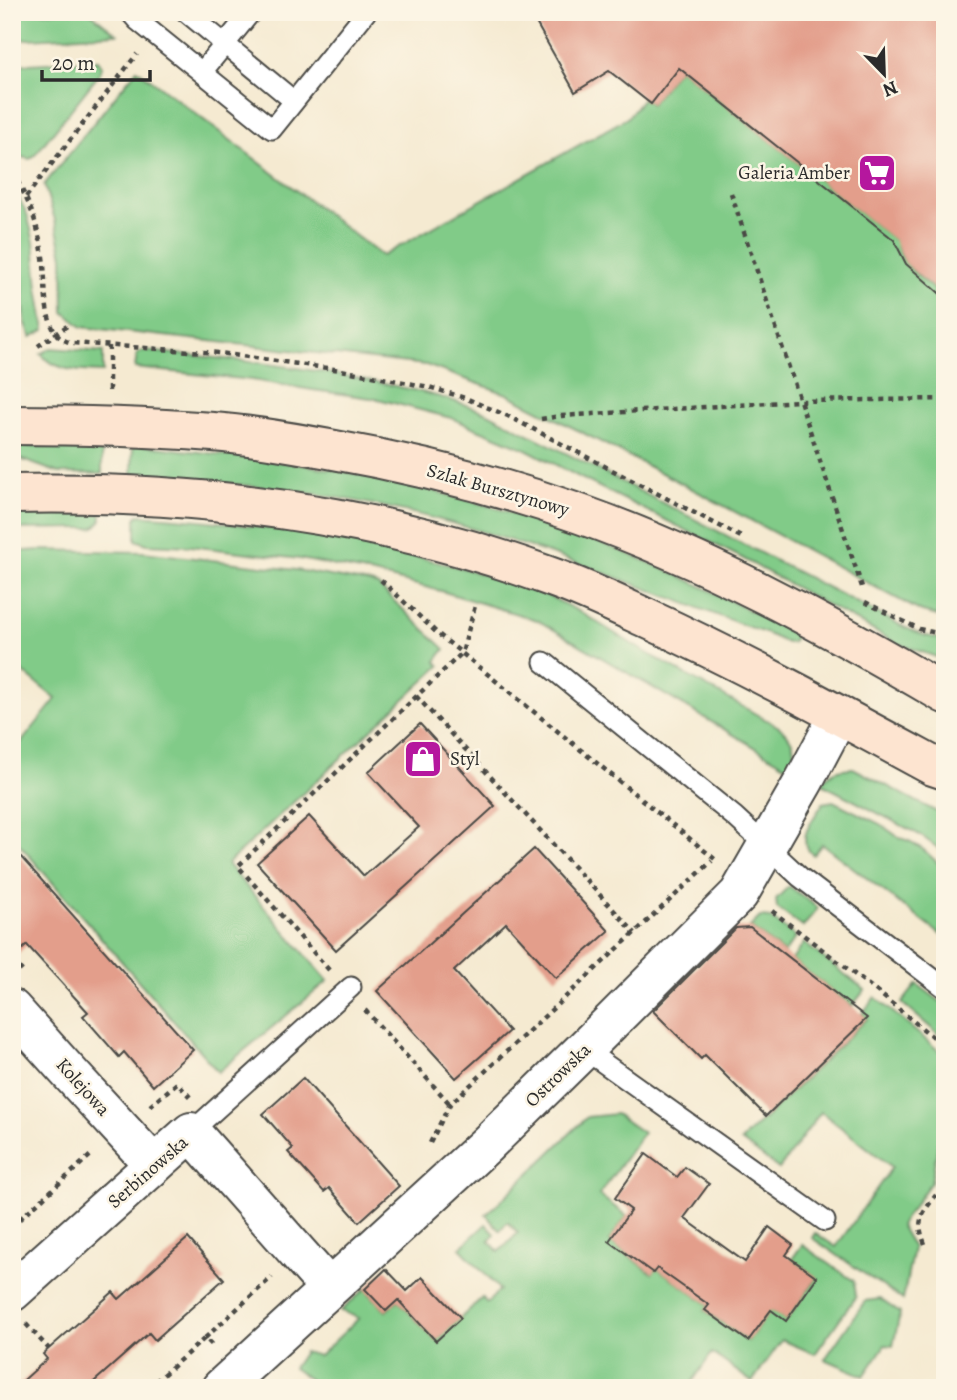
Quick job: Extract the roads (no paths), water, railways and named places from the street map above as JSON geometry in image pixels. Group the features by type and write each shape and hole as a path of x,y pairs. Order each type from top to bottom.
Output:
{"main road":[{"name":"Szlak Bursztynowy","path":"12,425 109,425 215,432 372,456 455,475 581,514 726,575 945,695"},
{"path":"12,494 108,493 287,509 362,522 496,557 568,584 687,637 941,771"},
{"path":"895,666 945,673"}],"street":[{"name":"Ostrowska","path":"221,1388 486,1145 739,894 839,715"},
{"name":"Kolejowa","path":"12,1009 154,1165"},
{"name":"Serbinowska","path":"17,1305 154,1165 199,1124 298,1254 329,1288"}],"lane":[{"path":"186,12 294,101"},
{"path":"202,72 251,12"},
{"path":"130,15 272,129 366,12"},
{"path":"544,662 735,817 800,877 945,988"},
{"path":"199,1124 349,989"},
{"path":"584,1049 825,1221"}],"place":[{"name":"Galeria Amber","path":"877,173"},
{"name":"Styl","path":"423,759"}]}
